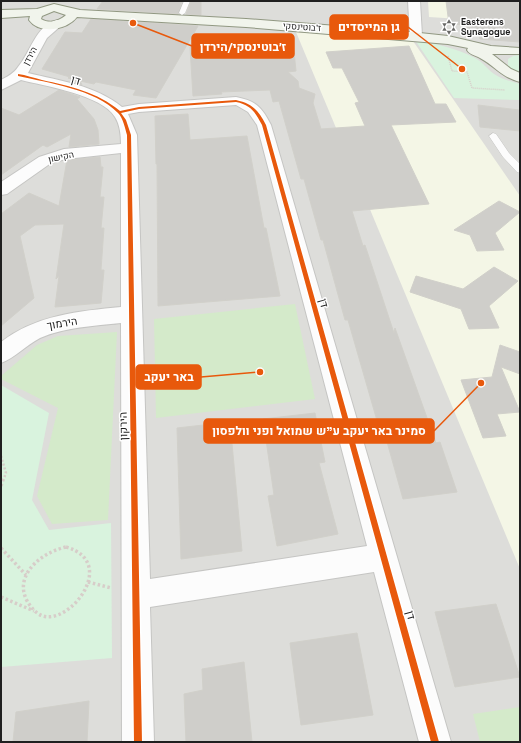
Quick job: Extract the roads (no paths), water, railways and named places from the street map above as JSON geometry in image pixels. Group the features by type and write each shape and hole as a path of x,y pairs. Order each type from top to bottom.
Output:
{"street":[{"path":"39,16 61,1"},
{"path":"414,1 416,36"},
{"path":"1,15 39,16 56,8 66,14"},
{"path":"39,16 46,25 66,14"},
{"name":"הירדן","path":"1,86 19,75 39,40 66,14"},
{"name":"ז'בוטינסקי","path":"66,14 181,16 416,36 445,40 491,50 517,52"},
{"name":"הירדן","path":"39,16 39,40"},
{"name":"ז'בוטינסקי","path":"445,40 461,44 485,55 506,72 520,78"},
{"path":"500,67 499,57 506,53 517,52"},
{"name":"דן","path":"19,75 90,95 107,103 119,112 140,108 236,101 249,105 264,124 435,742"},
{"name":"הירקון","path":"119,112 125,121 129,134 138,742"},
{"name":"הקישון","path":"1,190 38,163 49,158 64,154 129,148"},
{"name":"הירמוך","path":"1,354 26,334 41,327 56,323 132,314"},
{"path":"136,595 384,557"}],"lane":[{"path":"181,16 187,1"},
{"path":"493,136 506,155 520,170"}],"place":[{"name":"ז׳בוטינסקי/הירדן","path":"133,23"},
{"name":"Easterens Synagogue","path":"449,27"},
{"name":"גן המייסדים","path":"462,69"},
{"name":"באר יעקב","path":"260,372"},
{"name":"סמינר באר יעקב ע\"ש שמואל ופני וולפסון","path":"481,383"}]}
